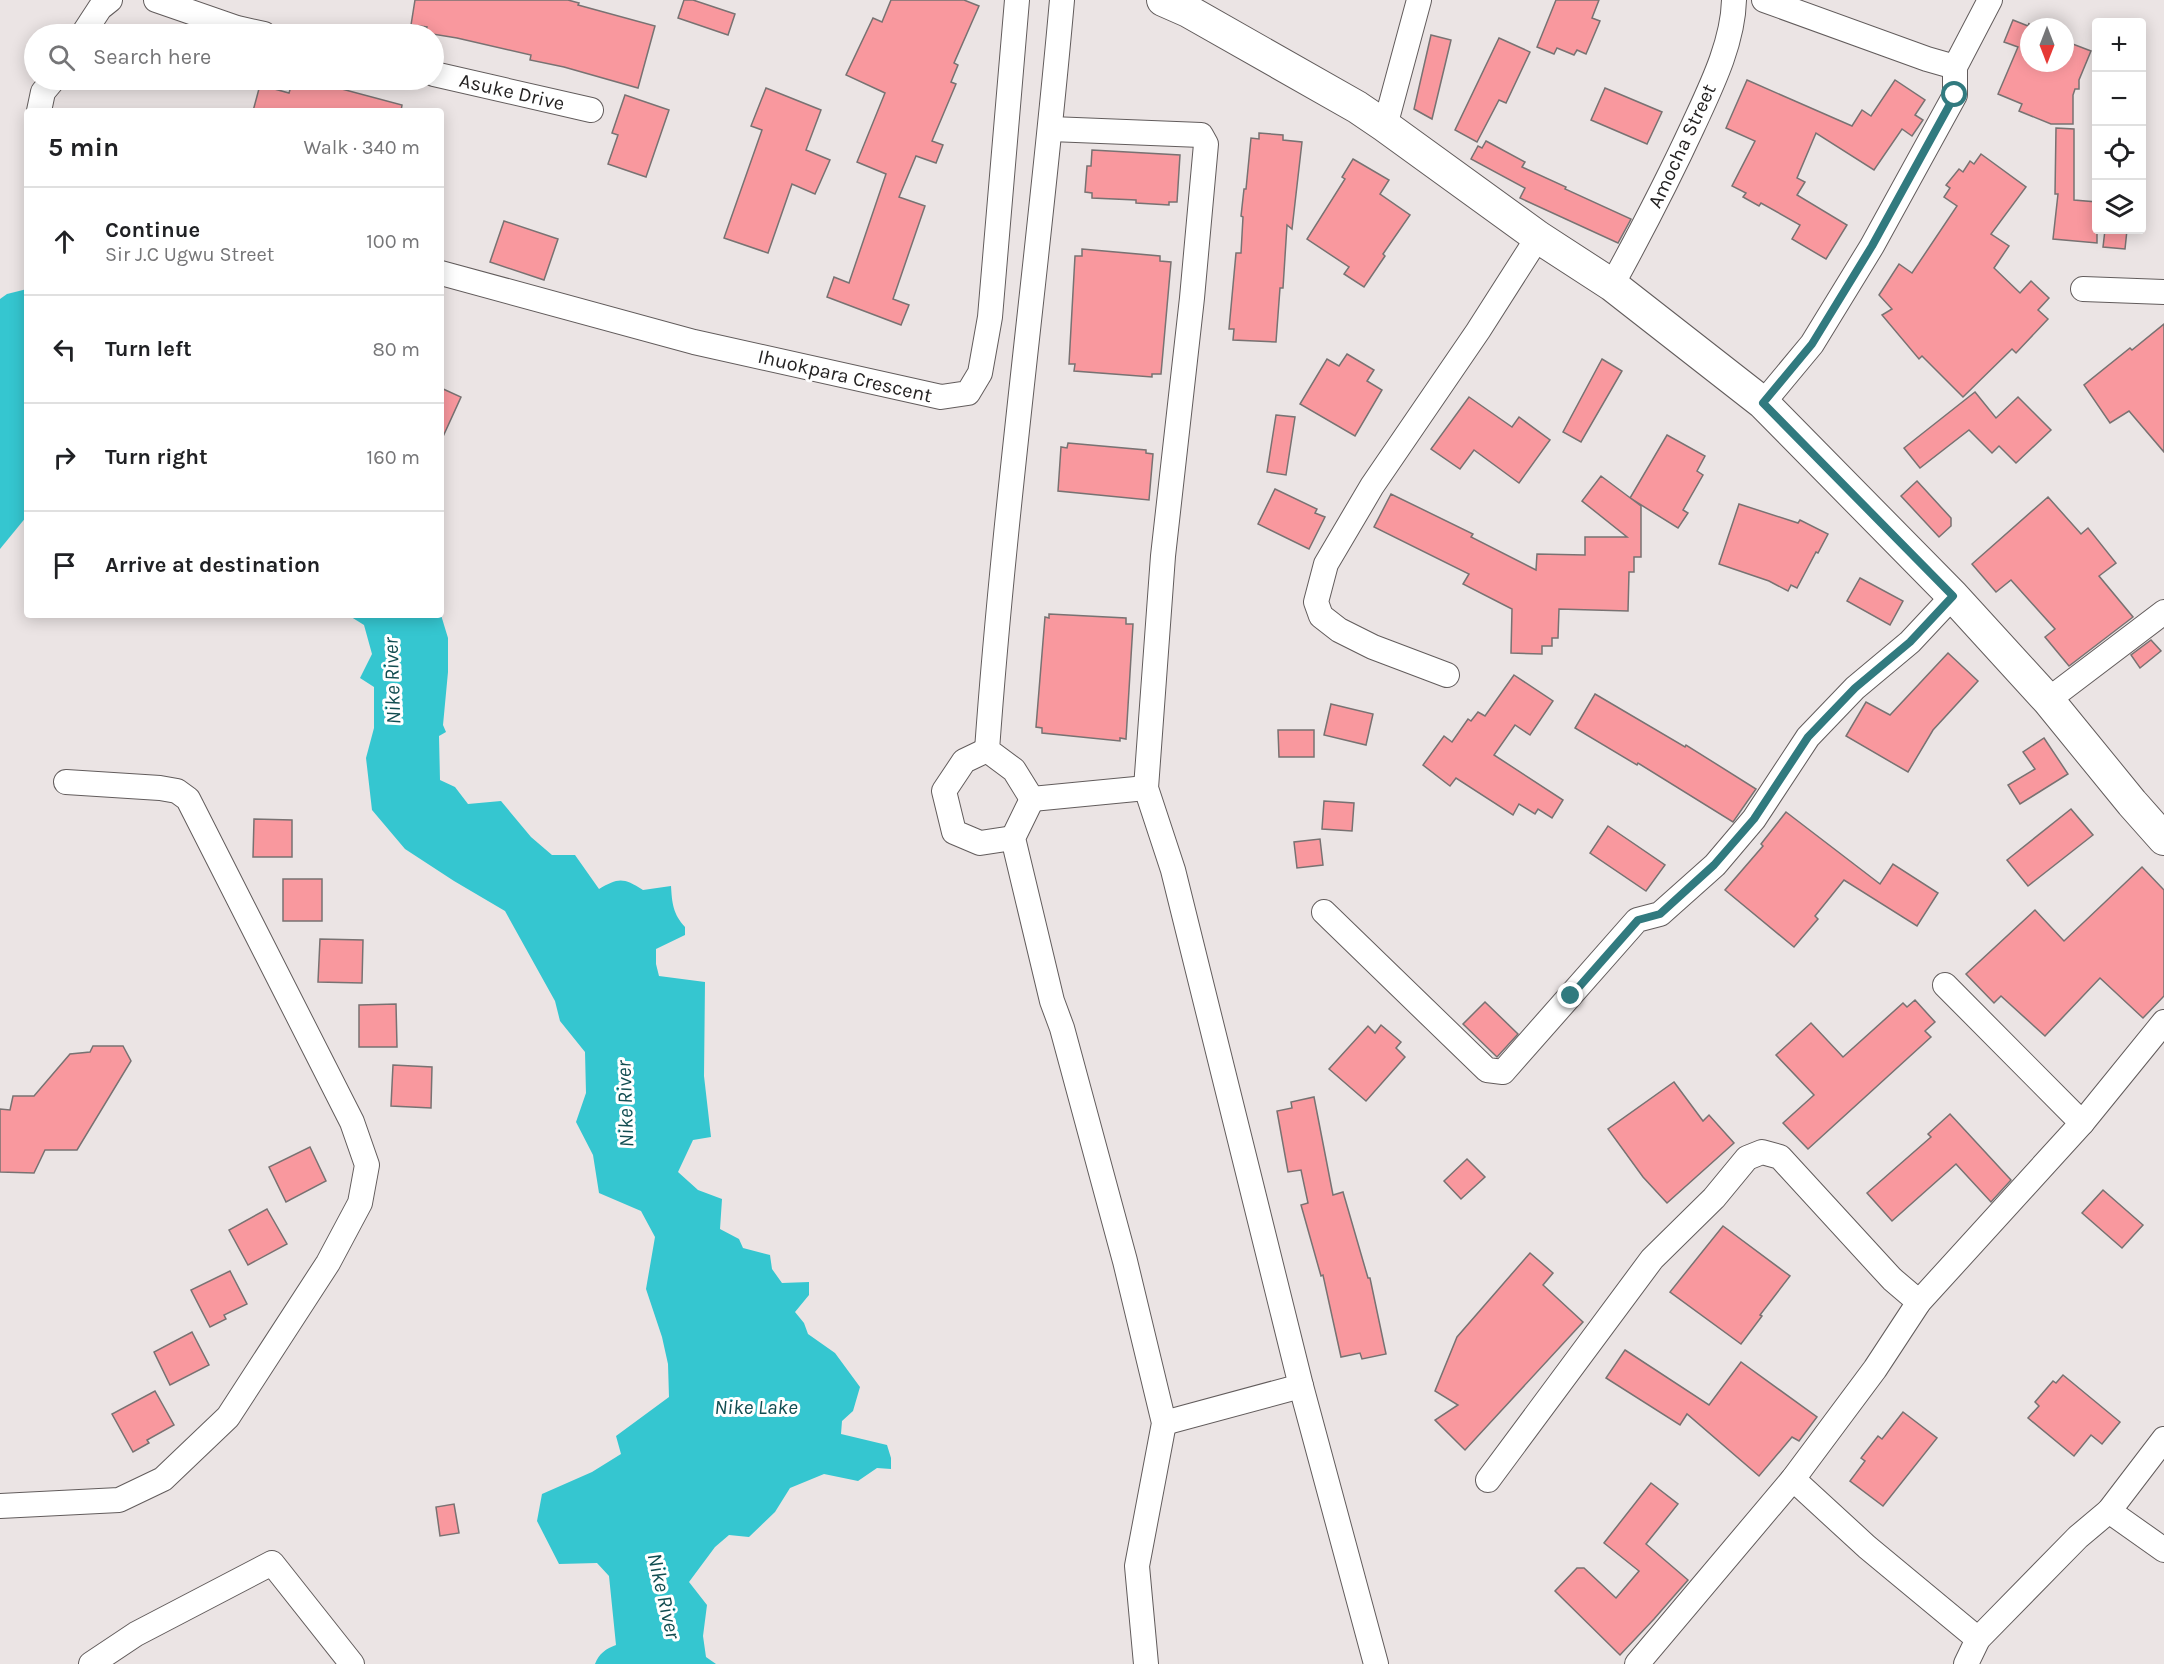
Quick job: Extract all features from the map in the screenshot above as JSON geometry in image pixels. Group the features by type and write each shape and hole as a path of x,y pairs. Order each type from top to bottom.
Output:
{"street":[{"path":"90,24 100,8 110,0"},
{"path":"156,0 225,24"},
{"name":"Ihuokpara Crescent","path":"444,274 694,342 940,397 968,393 980,373 990,317 1017,0"},
{"path":"987,750 995,639 1051,129 1062,0"},
{"path":"1385,126 1419,0"},
{"name":"Amocha Street","path":"1612,285 1662,194 1713,82 1733,17 1734,0"},
{"path":"1764,0 1955,67"},
{"path":"1763,403 1812,344 1872,246 1955,95 1955,67 1990,0"},
{"path":"1181,4 1357,107 1385,126 1538,237 1612,285 1763,403 1953,596 2048,700 2164,839"},
{"name":"Asuke Drive","path":"444,76 591,110"},
{"path":"40,108 45,90"},
{"path":"1051,129 1201,135 1206,144 1163,556 1146,788 1173,870 1301,1386 1376,1664"},
{"path":"1447,675 1373,647 1339,630 1321,616 1316,602 1326,564 1366,496 1478,331 1538,237"},
{"path":"2083,289 2164,292"},
{"path":"1324,912 1487,1070 1503,1072 1638,920 1660,914 1714,865 1754,819 1808,737 1855,688 1910,642 1953,596"},
{"path":"2048,700 2164,612"},
{"path":"987,750 1014,770 1032,800"},
{"path":"987,750 964,761 944,791 954,832 980,843 1013,838"},
{"path":"0,1506 119,1500 163,1479 228,1417 328,1263 360,1203 367,1165 352,1122 188,800 177,791 160,788 66,782"},
{"path":"1032,800 1146,788"},
{"path":"1032,800 1013,838 1053,1001 1125,1261 1164,1424 1137,1566 1146,1664"},
{"path":"1945,985 2082,1123"},
{"path":"1637,1664 1793,1479 1875,1369 1919,1302 2082,1123 2164,1022"},
{"path":"1488,1480 1652,1259 1714,1198 1747,1158 1762,1152 1780,1157 1892,1279 1919,1302"},
{"path":"1164,1424 1301,1386"},
{"path":"1966,1664 1978,1639 2078,1537 2109,1511 2164,1439"},
{"path":"1793,1479 1867,1547 1978,1639"},
{"path":"2109,1511 2164,1550"},
{"path":"91,1664 136,1634 272,1563 352,1664"}],"water":[{"path":"24,290 24,520 0,549 0,299 7,294"},
{"name":"Nike Lake","path":"353,618 442,618 448,638 448,672 443,725 446,732 439,736 440,780 455,787 468,804 501,801 531,837 552,855 575,855 599,889 621,880 643,890 671,886 674,908 685,927 685,935 656,949 656,964 659,976 705,982 704,1076 711,1137 693,1140 678,1172 698,1190 722,1199 720,1229 739,1239 743,1248 770,1255 772,1269 782,1283 809,1282 809,1295 795,1312 804,1323 808,1334 835,1353 860,1387 853,1411 842,1421 841,1434 887,1445 891,1458 891,1469 877,1468 858,1481 824,1474 790,1488 775,1512 749,1537 729,1535 715,1547 689,1582 707,1605 703,1636 706,1657 716,1664 595,1664 603,1652 616,1645 609,1576 597,1563 559,1564 537,1521 542,1494 592,1472 621,1454 616,1436 669,1397 668,1364 662,1337 646,1289 655,1237 641,1211 599,1193 593,1155 576,1122 586,1093 585,1052 560,1021 555,1001 505,911 405,849 372,810 366,758 374,728 374,687 360,678 372,654 364,625"}],"building":[{"path":"415,0 568,0 579,3 578,5 655,26 638,88 530,60 531,55 444,36 444,24 411,24"},
{"path":"684,0 693,0 735,14 728,35 678,18"},
{"path":"891,0 964,0 979,6 954,63 958,65 951,82 956,84 932,141 943,145 936,163 916,156 899,197 925,206 893,299 909,305 901,325 827,297 834,277 849,283 886,174 857,162 885,93 846,75 873,18 882,22"},
{"path":"1556,0 1599,0 1592,18 1600,21 1586,54 1577,50 1574,55 1557,48 1554,54 1537,47"},
{"path":"2013,20 2020,23 2020,72 2074,72 2074,44 2091,51 2079,80 2079,89 2075,89 2073,95 2073,124 2051,124 2019,111 2022,104 1998,94 2018,47 2004,42"},
{"path":"1431,35 1451,40 1432,119 1414,109"},
{"path":"1499,38 1530,52 1506,103 1499,100 1477,142 1455,130"},
{"path":"1747,80 1852,126 1862,110 1871,116 1895,80 1925,100 1915,115 1923,120 1912,136 1902,129 1874,170 1816,133 1797,178 1805,182 1797,195 1847,225 1826,259 1792,239 1800,225 1761,203 1759,206 1743,197 1746,193 1732,186 1755,141 1726,128"},
{"path":"766,88 821,110 806,150 830,160 815,194 792,184 768,253 724,238 762,130 751,126"},
{"path":"1605,88 1662,112 1647,144 1591,120"},
{"path":"259,90 278,90 289,93 290,90 346,90 402,105 402,108 254,108"},
{"path":"625,95 669,110 646,177 608,164 618,135 612,133"},
{"path":"2056,128 2074,129 2074,200 2092,202 2092,234 2097,234 2097,243 2053,239 2058,194 2055,194"},
{"path":"1259,133 1283,135 1283,140 1302,142 1292,229 1287,225 1283,288 1280,288 1276,342 1233,340 1234,329 1229,329 1236,253 1241,253 1243,217 1241,216 1251,138 1259,139"},
{"path":"1486,141 1525,162 1522,167 1631,219 1618,243 1520,198 1525,188 1471,159 1478,146 1482,148"},
{"path":"1092,150 1180,155 1177,202 1169,202 1169,205 1136,203 1136,200 1092,198 1092,193 1085,192 1087,166 1091,166"},
{"path":"1981,154 2026,187 1991,234 2009,246 1994,268 2020,293 2031,281 2049,298 2038,310 2048,319 2016,353 2012,349 1963,397 1922,356 1919,359 1882,315 1892,309 1879,295 1899,264 1912,273 1957,206 1944,197 1950,188 1946,185 1959,169 1963,172 1970,161 1974,164"},
{"path":"1353,159 1389,180 1380,194 1410,215 1364,287 1344,274 1349,267 1307,239 1345,179 1342,177"},
{"path":"504,221 558,239 544,280 490,262"},
{"path":"2105,234 2127,234 2125,249 2103,247"},
{"path":"1082,249 1160,256 1160,261 1171,262 1161,374 1152,374 1152,377 1074,371 1075,364 1069,364 1075,256 1082,256"},
{"path":"2164,324 2164,452 2129,411 2110,423 2084,385"},
{"path":"1347,354 1374,370 1367,381 1382,390 1355,436 1300,404 1327,359 1339,366"},
{"path":"1602,359 1622,371 1581,442 1563,432"},
{"path":"444,389 461,397 444,434"},
{"path":"1975,392 1996,418 2018,397 2051,430 2016,463 1999,446 1992,453 1969,430 1920,468 1904,448"},
{"path":"1469,397 1512,427 1519,417 1550,440 1519,483 1474,450 1460,469 1431,449"},
{"path":"1276,415 1295,417 1286,475 1267,472"},
{"path":"1667,435 1705,456 1697,471 1703,475 1683,510 1688,513 1678,528 1630,498"},
{"path":"1068,443 1146,450 1146,453 1153,454 1149,500 1058,491 1061,447 1067,448"},
{"path":"1601,476 1641,506 1641,557 1634,557 1634,572 1629,572 1628,611 1559,609 1558,638 1552,638 1552,646 1542,646 1542,654 1511,653 1512,609 1463,584 1469,574 1374,527 1391,494 1473,534 1471,537 1536,570 1537,554 1585,555 1585,537 1627,537 1582,501"},
{"path":"1917,481 1951,518 1951,526 1939,537 1901,496"},
{"path":"1275,489 1317,509 1315,513 1325,517 1309,549 1258,524"},
{"path":"2048,497 2081,534 2088,528 2116,563 2099,576 2133,617 2069,666 2045,637 2055,629 2011,580 1996,592 1972,564"},
{"path":"1739,504 1798,523 1800,520 1828,534 1797,588 1791,585 1788,591 1769,581 1719,564"},
{"path":"1860,578 1903,601 1890,625 1847,601"},
{"path":"1049,614 1126,618 1126,624 1133,624 1126,739 1120,738 1120,741 1042,733 1042,728 1036,727 1045,617 1049,618"},
{"path":"2151,640 2161,651 2140,668 2131,655"},
{"path":"1948,653 1978,681 1933,730 1908,772 1846,736 1866,702 1890,715"},
{"path":"1514,675 1553,701 1530,735 1515,725 1494,755 1563,800 1552,818 1538,809 1535,814 1519,804 1513,815 1456,778 1450,786 1423,765 1444,736 1452,742 1468,719 1471,721 1478,712 1485,716"},
{"path":"1595,694 1685,747 1686,745 1756,789 1733,822 1638,763 1637,765 1575,728"},
{"path":"1331,704 1373,714 1366,745 1324,735"},
{"path":"1278,730 1314,730 1314,757 1279,757"},
{"path":"2044,738 2068,774 2020,804 2008,785 2035,769 2023,752"},
{"path":"1324,801 1354,803 1352,831 1322,829"},
{"path":"2071,809 2093,835 2028,886 2007,860"},
{"path":"1786,812 1880,884 1893,864 1938,893 1917,926 1844,880 1815,916 1818,919 1794,947 1725,890 1763,846 1761,844"},
{"path":"254,819 292,820 292,857 253,857"},
{"path":"1608,826 1665,865 1646,891 1590,853"},
{"path":"1320,839 1323,865 1297,868 1294,842"},
{"path":"2142,867 2164,890 2164,996 2143,1018 2100,978 2045,1036 2001,996 1994,1003 1966,974 2035,910 2064,941"},
{"path":"283,879 322,879 322,921 283,921"},
{"path":"320,939 363,940 362,983 318,982"},
{"path":"1915,1000 1935,1022 1925,1031 1931,1037 1808,1149 1783,1123 1814,1095 1776,1055 1811,1023 1843,1057 1903,1003 1907,1007"},
{"path":"1485,1002 1518,1034 1497,1057 1463,1024"},
{"path":"396,1004 397,1047 359,1047 359,1005"},
{"path":"1381,1025 1401,1042 1396,1048 1405,1057 1366,1101 1329,1069 1368,1026 1375,1033"},
{"path":"93,1046 123,1046 131,1061 77,1150 45,1150 34,1173 0,1172 0,1109 10,1110 13,1096 34,1096 70,1054 90,1052"},
{"path":"393,1065 432,1067 431,1108 391,1106"},
{"path":"1674,1082 1703,1121 1709,1115 1734,1143 1667,1203 1643,1177 1608,1129"},
{"path":"1314,1097 1333,1195 1343,1192 1368,1278 1370,1278 1386,1354 1362,1359 1360,1353 1341,1357 1323,1275 1321,1276 1301,1205 1308,1203 1301,1170 1288,1172 1277,1111 1292,1108 1291,1102"},
{"path":"1950,1114 2011,1180 1991,1202 1956,1164 1892,1221 1867,1193 1931,1137 1928,1134"},
{"path":"310,1147 326,1181 286,1202 269,1167"},
{"path":"1467,1159 1485,1177 1461,1199 1444,1181"},
{"path":"2103,1190 2143,1225 2122,1248 2082,1213"},
{"path":"267,1209 287,1244 248,1265 229,1230"},
{"path":"1723,1226 1790,1276 1741,1344 1670,1292"},
{"path":"1530,1253 1553,1273 1543,1285 1583,1322 1465,1450 1435,1420 1458,1405 1435,1391 1457,1337"},
{"path":"230,1271 247,1304 224,1315 226,1319 210,1327 191,1290"},
{"path":"192,1332 209,1365 170,1385 154,1352"},
{"path":"1625,1350 1709,1405 1741,1362 1817,1417 1799,1441 1792,1437 1759,1476 1687,1414 1680,1425 1606,1378"},
{"path":"2063,1375 2120,1422 2102,1444 2091,1435 2074,1456 2028,1418 2039,1406 2035,1402 2053,1381 2056,1383"},
{"path":"155,1391 174,1425 147,1440 149,1443 133,1452 112,1414"},
{"path":"1903,1412 1937,1438 1883,1506 1850,1481 1865,1461 1861,1458 1878,1436 1882,1439"},
{"path":"1651,1483 1678,1504 1646,1544 1688,1580 1620,1655 1555,1591 1577,1568 1584,1568 1616,1598 1639,1571 1604,1543"},
{"path":"454,1504 459,1533 440,1536 436,1507"}],"route":[{"path":"1571,996 1638,920 1660,914 1714,865 1754,819 1808,737 1855,688 1910,642 1953,596 1763,403 1812,344 1872,246 1955,95"}],"water label":[{"name":"Nike River","path":"392,681"},
{"name":"Nike River","path":"625,1104"},
{"name":"Nike River","path":"664,1596"}]}
